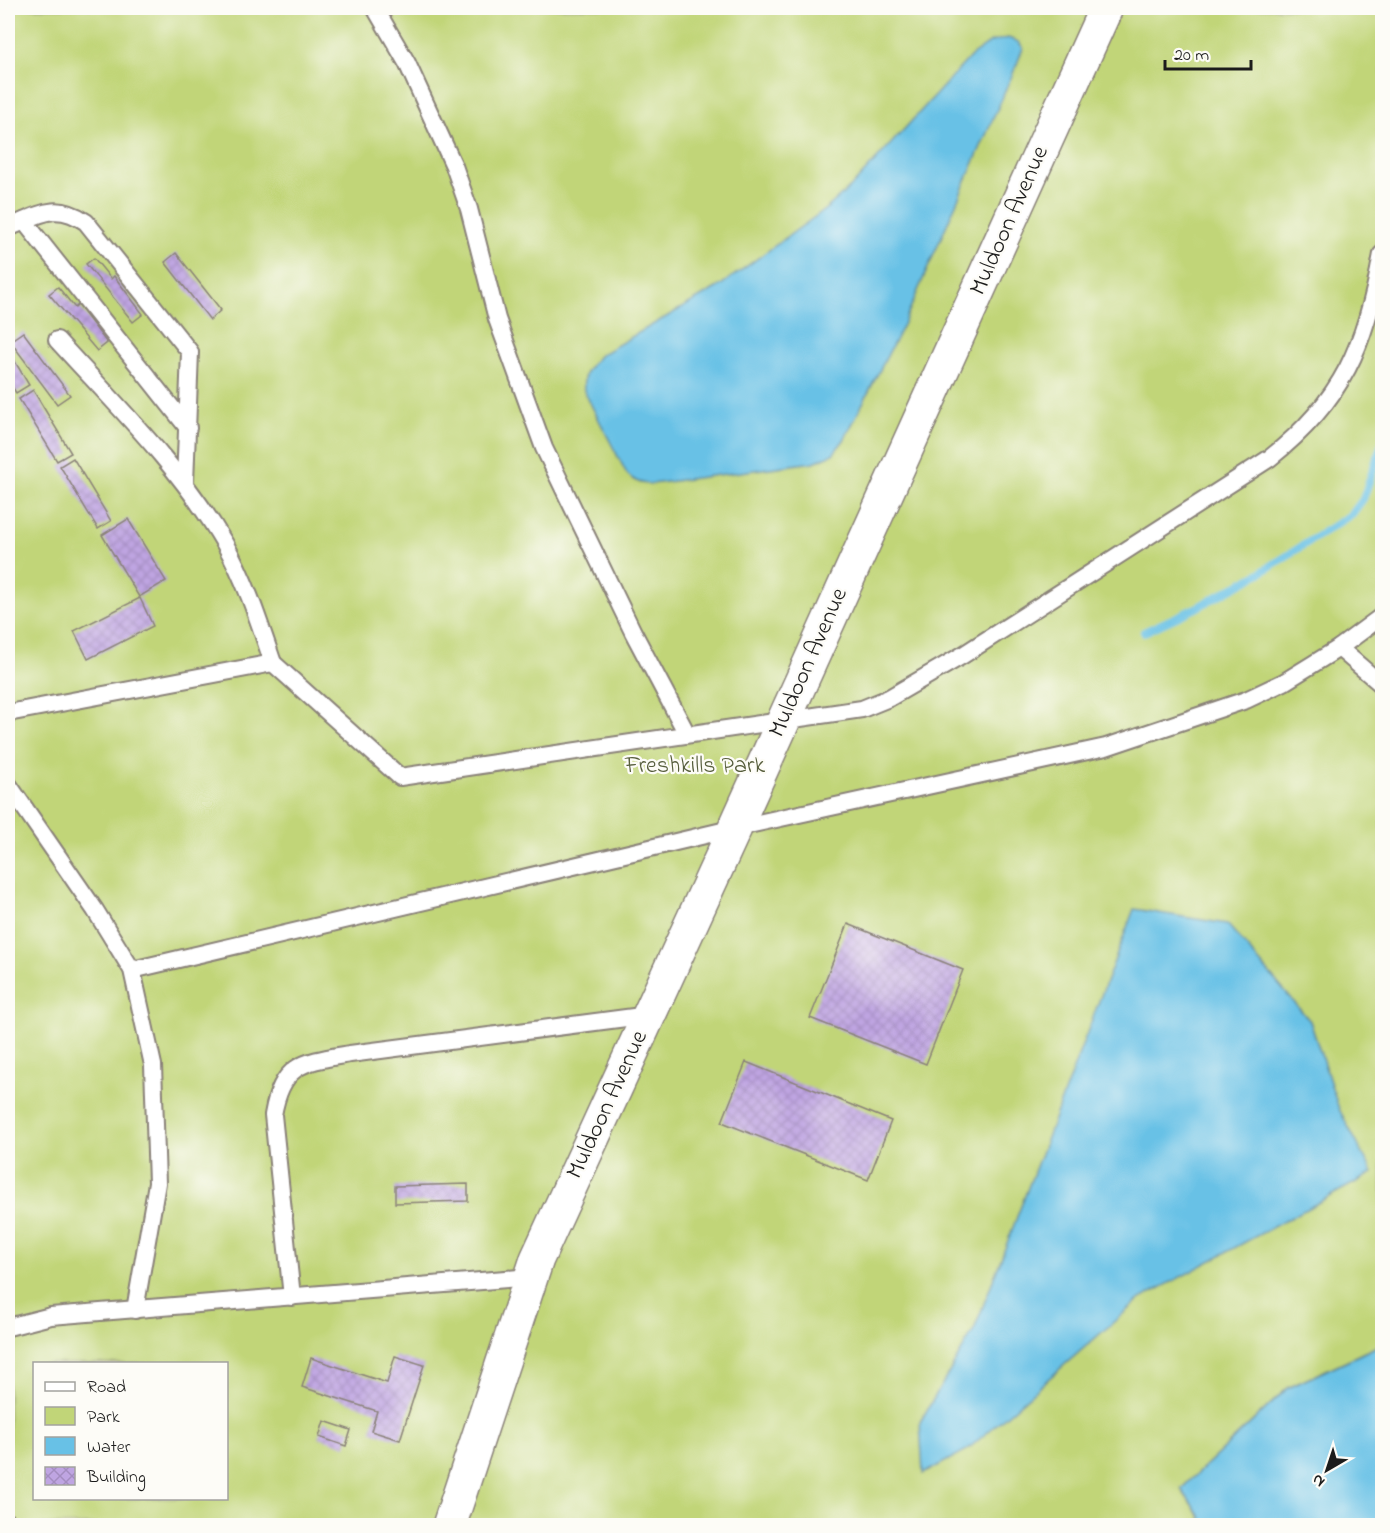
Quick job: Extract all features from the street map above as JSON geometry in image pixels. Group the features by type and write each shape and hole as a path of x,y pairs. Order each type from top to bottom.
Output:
{"street":[{"name":"Muldoon Avenue","path":"449,1526 537,1259 1106,8"}],"lane":[{"path":"375,8 407,63 454,166 469,209 497,319 544,448 633,632 687,734"},
{"path":"8,228 54,210 71,212 86,222 190,352 185,483"},
{"path":"24,221 188,428"},
{"path":"57,340 185,483 225,544 241,576 273,663 400,777 862,710 889,698 963,655 1270,458 1314,419 1344,377 1370,314 1383,254"},
{"path":"132,970 735,828 1106,747 1246,700 1284,682 1339,648 1383,616"},
{"path":"1339,648 1383,685"},
{"path":"8,713 273,663"},
{"path":"8,784 95,910 132,970 153,1065 157,1183 135,1310"},
{"path":"292,1297 273,1115 277,1089 291,1072 310,1061 350,1054 649,1016"},
{"path":"8,1327 51,1317 531,1277"}],"green space":[{"name":"Freshkills Park","path":"8,8 1382,8 1382,1344 1288,1388 1181,1489 1202,1519 1192,1526 8,1525"}],"water":[{"path":"1008,38 1019,42 1023,48 1017,64 903,325 844,440 833,454 814,462 652,484 638,482 630,477 584,391 585,375 592,364 600,355 718,287 827,208 855,183 971,56 991,42"},
{"path":"1134,909 1227,924 1310,1021 1339,1109 1373,1173 1140,1299 967,1450 923,1474 920,1422 974,1330"},
{"path":"1382,1344 1382,1525 1192,1525 1202,1518 1181,1489 1288,1388"}],"building":[{"path":"176,253 221,310 210,320 165,262"},
{"path":"94,258 111,279 114,276 143,314 133,322 86,264"},
{"path":"58,287 75,308 78,305 107,343 97,351 49,294"},
{"path":"23,332 70,395 57,404 10,341"},
{"path":"8,350 29,385 16,393 8,380"},
{"path":"33,390 71,453 57,461 19,399"},
{"path":"73,458 111,521 98,529 60,466"},
{"path":"128,519 166,581 139,597 102,535"},
{"path":"140,598 153,626 88,659 74,631"},
{"path":"848,924 963,970 926,1064 810,1018"},
{"path":"746,1062 891,1121 868,1180 722,1122"},
{"path":"468,1184 468,1201 395,1203 395,1186"},
{"path":"395,1356 424,1365 400,1440 371,1431 377,1411 302,1387 311,1358 387,1383"},
{"path":"324,1421 351,1430 346,1446 319,1437"}],"waterway":[{"path":"1144,632 1196,608 1260,573 1352,514 1363,499 1382,444"}]}
